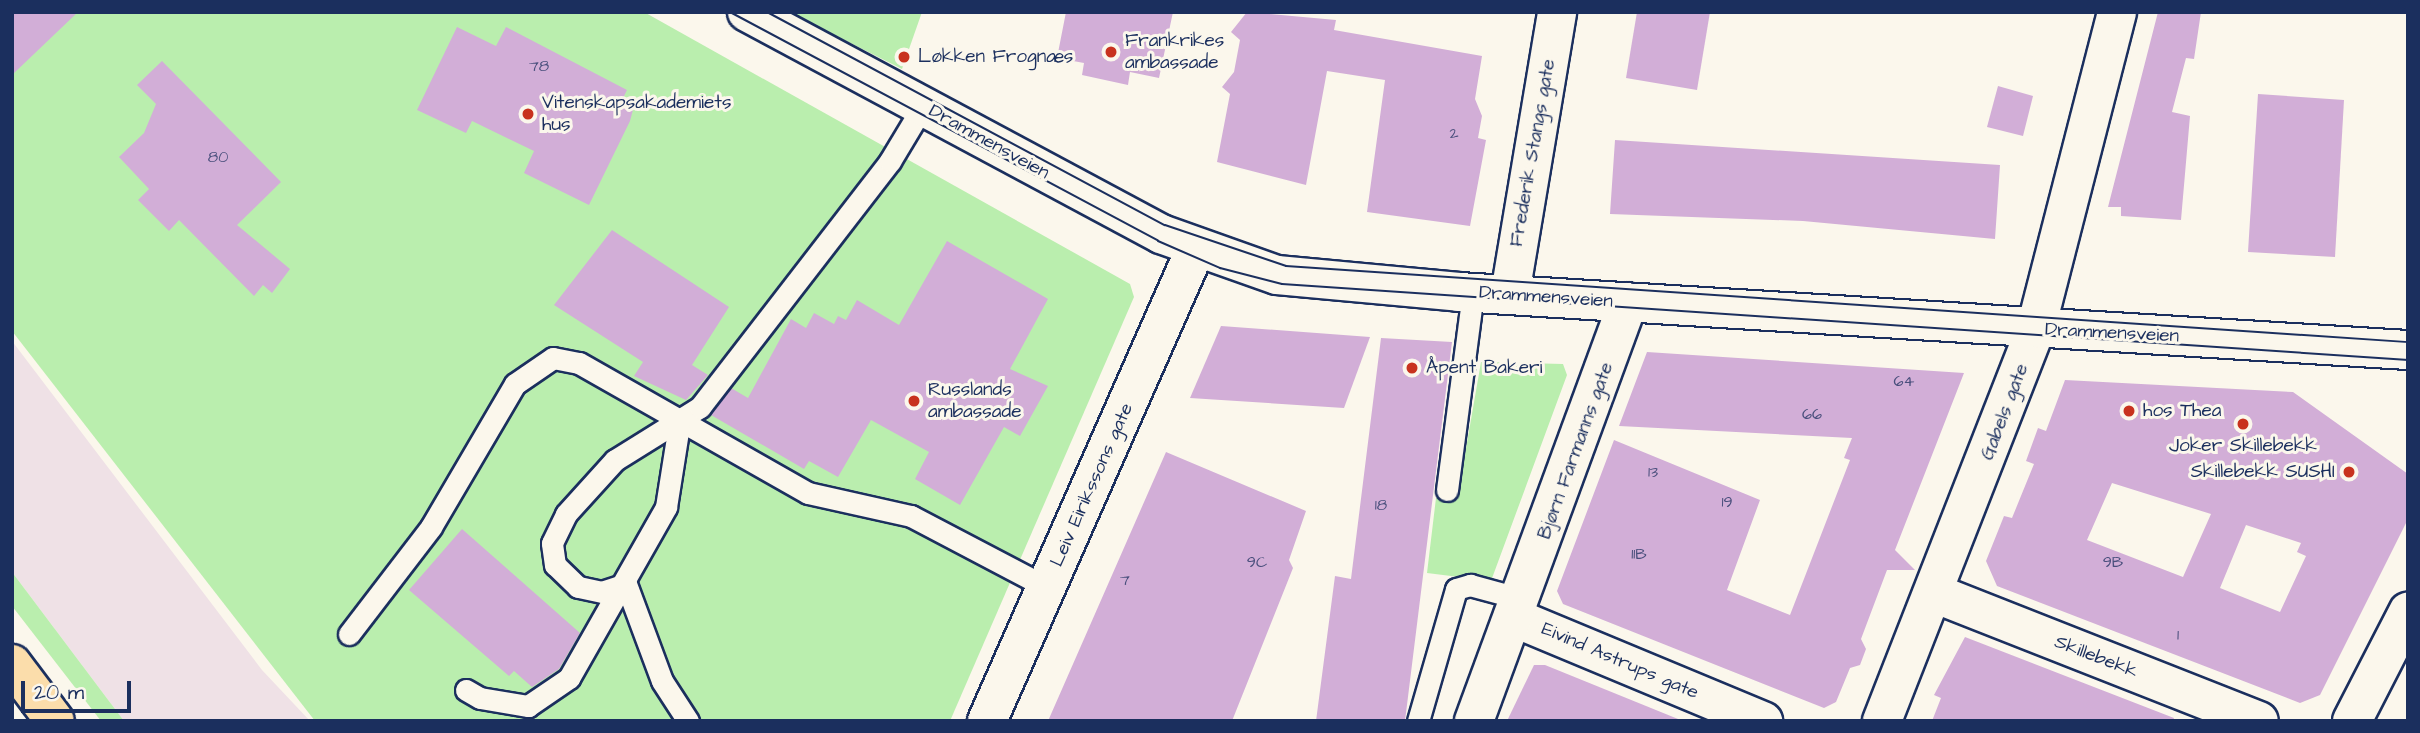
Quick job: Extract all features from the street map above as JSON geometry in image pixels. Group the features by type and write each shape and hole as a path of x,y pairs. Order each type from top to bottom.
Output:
{"highway":[{"path":"12,664 55,721"}],"street":[{"name":"Drammensveien","path":"747,12 1196,248 1325,283 2408,350"},
{"name":"Frederik Stangs gate","path":"1510,294 1557,12"},
{"name":"Gabels gate","path":"1882,721 2036,328 2117,12"},
{"name":"Leiv Eirikssons gate","path":"987,721 1196,248"},
{"name":"Bjørn Farmanns gate","path":"1474,721 1518,609 1628,302"},
{"name":"Skillebekk","path":"1934,593 2259,721"},
{"name":"Eivind Astrups gate","path":"1518,609 1763,721"},
{"path":"2352,721 2408,612"}],"lane":[{"path":"626,584 602,592 578,587 555,565 552,542 585,488 615,460 679,425 700,407 866,193 923,106"},
{"path":"1447,490 1473,292"},
{"path":"349,634 431,527 515,384 540,362 579,363 679,425 808,493 911,516 1046,587"},
{"path":"466,690 514,706 539,703 569,678 626,584 666,507 679,425"},
{"path":"626,584 662,681 688,721"},
{"path":"1418,721 1456,589 1470,585 1518,609"}],"shaded area":[{"path":"12,341 262,670 310,721 124,721 12,572"}],"green space":[{"path":"12,12 644,12 1130,284 1134,297 950,721 315,721 12,331"},
{"path":"789,12 922,12 902,69"},
{"path":"1481,362 1563,364 1567,375 1491,581 1427,573 1436,498 1457,500"},
{"path":"12,572 124,721 101,721 12,606"}],"building":[{"path":"12,12 78,12 12,75"},
{"name":"Frankrikes ambassade","path":"1066,12 1173,12 1159,78 1130,72 1128,85 1082,75 1084,63 1057,58"},
{"path":"1247,12 1336,20 1334,30 1482,56 1475,99 1482,116 1478,138 1486,140 1470,226 1367,212 1385,80 1327,71 1306,185 1217,162 1230,94 1222,87 1234,72 1240,40 1231,32"},
{"path":"1637,12 1710,12 1697,90 1626,78"},
{"path":"2158,12 2201,12 2194,59 2186,58 2172,112 2190,116 2181,220 2121,216 2121,207 2108,207"},
{"name":"Vitenskapsakademiets hus","path":"457,27 496,46 506,27 627,90 622,100 634,106 630,121 589,205 524,173 534,151 472,121 466,133 417,110"},
{"path":"162,61 281,182 237,225 290,269 272,293 263,285 254,296 179,220 169,231 138,200 149,189 119,157 144,133 156,104 137,85"},
{"path":"1998,86 2033,96 2023,136 1987,127"},
{"path":"2258,94 2344,100 2335,257 2248,252"},
{"path":"1615,140 2000,165 1995,239 1803,221 1610,214"},
{"path":"612,230 729,307 692,365 708,375 686,400 634,376 643,362 554,305"},
{"path":"947,241 1048,299 1010,369 1048,386 1020,436 1004,427 960,505 915,479 929,452 871,420 838,477 809,461 804,469 711,415 731,388 748,398 791,319 806,328 814,313 834,324 838,316 846,320 857,300 899,325"},
{"path":"1221,326 1370,337 1344,408 1190,398"},
{"path":"1381,338 1452,342 1405,721 1316,721 1335,576 1351,579"},
{"path":"1647,352 1964,373 1895,550 1915,570 1887,570 1861,639 1866,649 1860,665 1850,668 1836,702 1824,708 1563,604 1557,591 1614,440 1760,500 1727,590 1790,615 1850,460 1844,458 1852,438 1619,426"},
{"path":"2065,380 2293,392 2408,474 2408,519 2320,695 2300,703 1997,586 1986,561 2004,516 2012,518 2034,464 2026,461 2038,428 2046,431","holes":["2112,483 2211,514 2183,577 2087,540","2246,525 2301,543 2297,552 2306,556 2280,612 2220,588"]},
{"path":"1166,452 1306,511 1289,560 1293,568 1232,721 1048,721"},
{"path":"462,529 580,633 559,669 532,687 514,671 509,676 409,590"},
{"path":"1965,637 2174,718 2173,721 1932,721 1941,698 1934,695"},
{"path":"1534,665 1545,665 1683,721 1507,721"}],"tram line":[{"path":"730,12 1158,241 1220,268 1282,284 2408,360"},
{"path":"767,12 1165,225 1286,266 2408,342"}],"place":[{"name":"Frankrikes ambassade","path":"1111,52"},
{"name":"Løkken Frognæs","path":"904,57"},
{"name":"Vitenskapsakademiets hus","path":"528,114"},
{"name":"Åpent Bakeri","path":"1412,368"},
{"name":"Russlands ambassade","path":"914,401"},
{"name":"hos Thea","path":"2129,411"},
{"name":"Joker Skillebekk","path":"2243,424"},
{"name":"Skillebekk SUSHI","path":"2349,472"}]}
